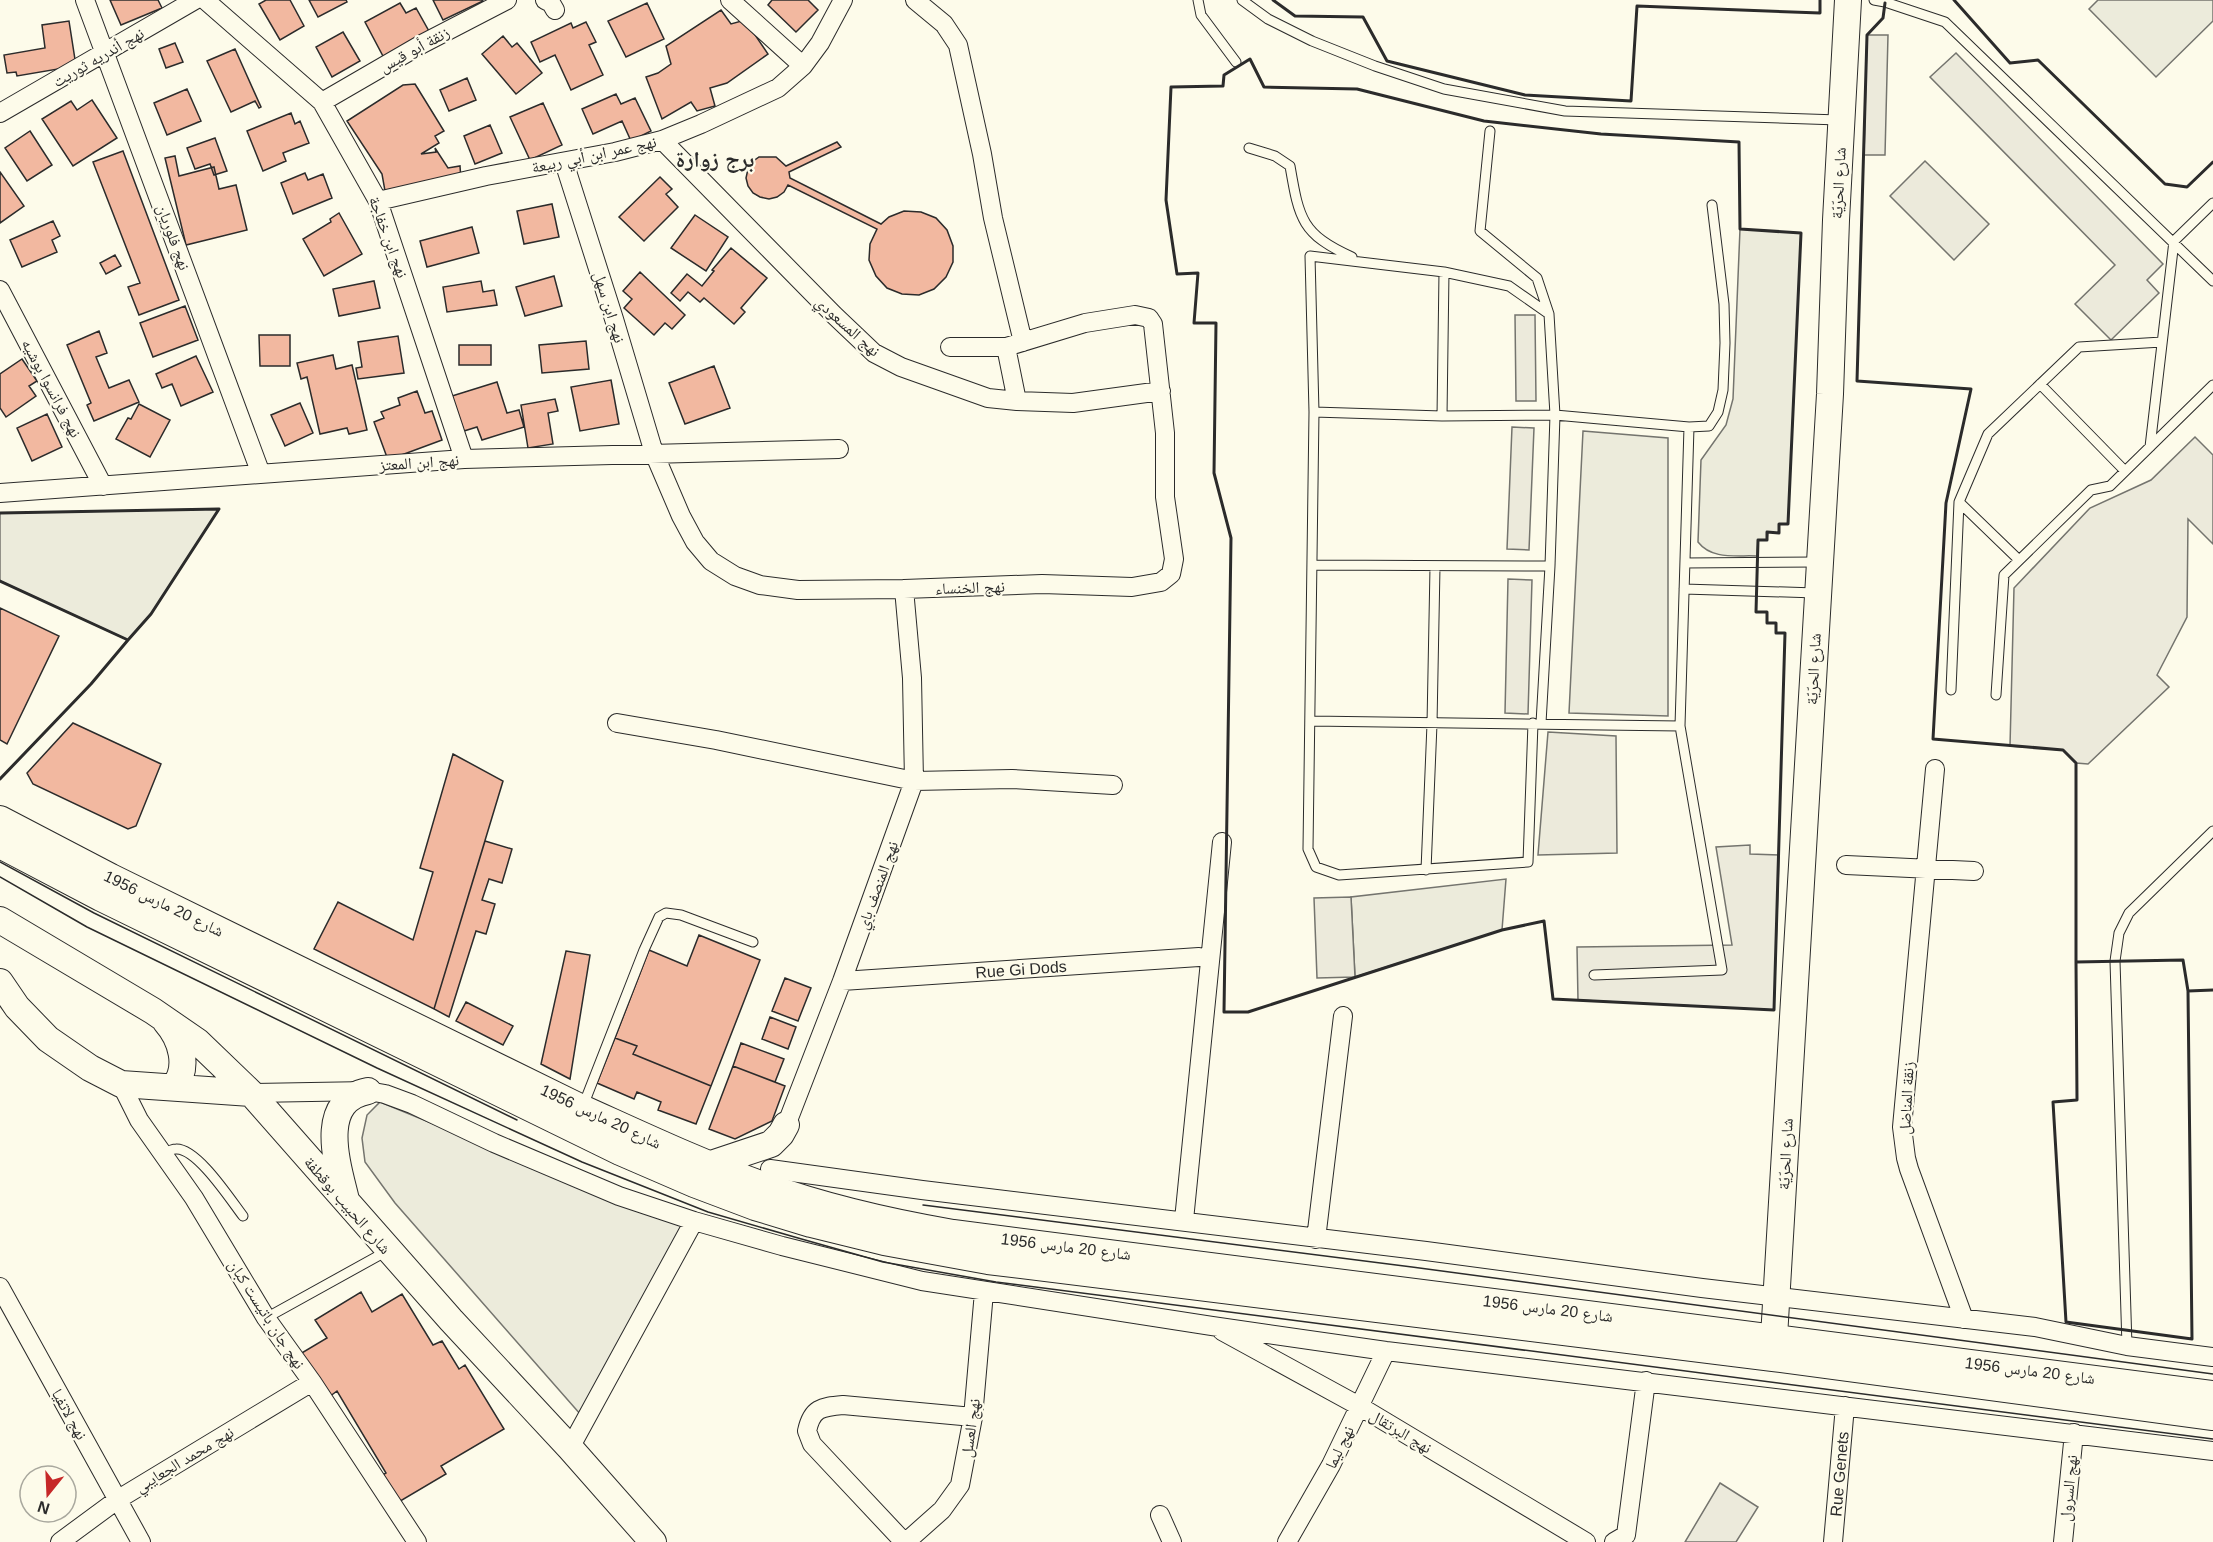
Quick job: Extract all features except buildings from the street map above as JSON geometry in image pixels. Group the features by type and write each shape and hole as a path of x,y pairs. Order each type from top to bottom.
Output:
{"main road":[{"name":"شارع الحرّيّة","path":"1774,1348 1830,394 1848,0"},
{"name":"شارع 20 مارس 1956","path":"0,819 111,877 582,1108 763,1187 894,1222 953,1233 1774,1348 2213,1417"},
{"name":"شارع 20 مارس 1956","path":"0,845 101,898 620,1152 694,1184 763,1187"},
{"name":"شارع الحبيب بوقطفة","path":"0,920 153,1011 198,1042 251,1093 388,1250 653,1542"},
{"path":"0,982 8,1000 48,1039 65,1052 121,1084 251,1093"},
{"path":"153,1011 167,1023 179,1040 182,1069 177,1087"},
{"path":"177,1087 217,1094 242,1104 322,1187 364,1223"},
{"path":"346,1203 335,1154 335,1126 344,1104 350,1098 368,1091"},
{"path":"711,1164 735,1158 771,1144 786,1125"},
{"name":"شارع 20 مارس 1956","path":"1774,1348 2213,1394"}],"street":[{"name":"نهج فلوريان","path":"85,0 261,474"},
{"name":"نهج أندريه ثوريت","path":"0,113 195,0"},
{"name":"نهج ابن خفاجة","path":"205,0 322,102 378,201 464,459"},
{"name":"زنقة أبو قيس","path":"322,102 422,44 507,0"},
{"path":"730,0 803,66"},
{"name":"نهج عمر ابن أبي ربيعة","path":"378,201 662,140 751,102 778,88 803,66 820,43 843,0"},
{"path":"915,0 944,24 958,45 982,154 993,218 1023,342"},
{"name":"نهج المسعودي","path":"662,140 874,353 901,367 988,398 1017,401 1073,403 1161,391"},
{"name":"نهج ابن سهل","path":"564,162 654,453"},
{"name":"نهج فرانسوا بوشيه","path":"0,290 103,486"},
{"name":"نهج الخنساء","path":"654,453 681,516 695,542 711,561 735,576 760,585 798,590 1042,584 1132,586 1161,582 1171,574 1174,559 1165,497 1165,433 1153,324 1149,318 1135,315 1085,323 1005,347 950,347"},
{"path":"1005,347 1017,401"},
{"name":"نهج ابن المعتز","path":"0,493 464,459 839,449"},
{"name":"نهج المنصف باي","path":"763,1187 842,981 914,781 912,678 904,589"},
{"path":"617,723 716,740 914,781 1012,779 1113,785"},
{"name":"زنقة المناضل","path":"1935,769 1902,1126 1906,1158 1964,1319"},
{"path":"1184,1220 1222,842"},
{"path":"1846,865 1974,871"},
{"name":"Rue Gi Dods","path":"842,981 1199,957"},
{"path":"1316,1239 1343,1016"},
{"name":"نهج جان باتيست كبان","path":"121,1084 139,1120 194,1198 266,1318 312,1383 417,1542"},
{"path":"251,1093 368,1091 394,1097 557,1171 619,1196 694,1221 884,1273 984,1292 1386,1351 1646,1380 2213,1451"},
{"name":"شارع 20 مارس 1956","path":"763,1187 922,1190 1184,1220 1702,1288 2035,1327 2127,1346 2213,1357"},
{"path":"570,1448 694,1221"},
{"name":"نهج لاتفيا","path":"0,1287 141,1542"},
{"name":"نهج العسل","path":"905,1542 942,1510 960,1485 973,1418 984,1292"},
{"name":"نهج البرتقال","path":"1212,1326 1359,1406 1586,1542"},
{"name":"نهج ليما","path":"1287,1542 1331,1465 1386,1351"},
{"path":"1614,1542 1626,1535 1646,1380"},
{"name":"نهج محمد الجعايبي","path":"60,1542 117,1500 312,1383"},
{"path":"905,1542 812,1444 807,1431 812,1417 824,1407 843,1405 973,1418"},
{"name":"Rue Genets","path":"1833,1542 1845,1406"},
{"name":"نهج السرول","path":"2063,1542 2074,1433"},
{"path":"1160,1515 1172,1542"}],"lane":[{"path":"1198,0 1201,15 1236,62"},
{"path":"1242,0 1268,19 1312,41 1375,66 1444,89 1564,111 1841,120"},
{"path":"1874,0 1945,22 2213,281"},
{"path":"1490,131 1480,231 1537,278 1549,314 1555,415 1550,566 1528,862 1339,875 1317,867 1308,849 1314,412 1310,256 1444,272 1509,286 1549,314"},
{"path":"1250,148 1275,156 1290,166 1297,207 1309,231 1328,246 1362,262"},
{"path":"2150,447 2174,241 2213,203"},
{"path":"1314,412 1442,416 1555,415 1689,427 1709,426 1718,412 1723,390 1725,343 1724,304 1712,205"},
{"path":"1442,416 1444,272"},
{"path":"1951,690 1959,502 1988,434 2079,347 2162,342"},
{"path":"2040,384 2125,471"},
{"path":"1996,695 2004,575 2091,490 2110,486 2213,385"},
{"path":"1594,975 1722,970 1680,726 1689,427"},
{"path":"1959,502 2019,561"},
{"path":"1685,563 1820,562"},
{"path":"1312,565 1550,566"},
{"path":"1426,870 1435,567"},
{"path":"1684,589 1818,593"},
{"path":"1311,721 1680,726"},
{"path":"2127,1346 2115,961 2119,933 2129,913 2213,831"},
{"path":"582,1108 659,917 666,913 681,915 753,942"},
{"path":"162,1154 175,1148 184,1150 200,1161 243,1215"},
{"path":"266,1318 388,1250"}],"shaded area":[{"path":"2098,0 2213,0 2213,21 2156,77 2089,9"},
{"path":"1867,35 1888,35 1885,155 1864,155"},
{"path":"1956,53 2163,264 2147,280 2159,293 2111,340 2075,304 2115,265 1930,77"},
{"path":"1925,161 1989,224 1954,260 1890,196"},
{"path":"1740,229 1801,233 1788,524 1779,524 1779,533 1768,532 1767,540 1758,540 1757,556 1717,554 1710,552 1698,542 1701,460 1726,425 1733,399"},
{"path":"1515,315 1535,315 1536,401 1516,401"},
{"path":"1512,427 1534,428 1529,550 1507,549"},
{"path":"1583,431 1668,438 1668,716 1569,713"},
{"path":"2195,437 2213,455 2213,544 2188,519 2187,617 2157,675 2169,687 2088,764 2076,763 2063,750 2010,746 2014,588 2090,508 2151,480"},
{"path":"219,509 151,614 128,640 0,581 0,513"},
{"path":"1508,579 1532,580 1528,714 1505,713"},
{"path":"1548,732 1616,736 1617,853 1538,855"},
{"path":"1750,845 1750,854 1779,855 1774,1010 1578,1000 1577,947 1732,945 1716,847"},
{"path":"1506,879 1502,930 1355,977 1351,897"},
{"path":"1351,897 1355,977 1317,978 1314,898"},
{"path":"380,1102 680,1225 687,1236 581,1415 395,1203 365,1162 362,1138 367,1115"},
{"path":"1720,1483 1758,1507 1736,1542 1685,1542"}],"tram line":[{"path":"0,862 94,913 517,1120"},
{"path":"0,877 87,927 377,1068 582,1162 708,1212 883,1262 996,1282 2213,1439"},
{"path":"923,1205 1412,1267 2213,1374"}],"wall":[{"path":"1273,0 1295,16 1363,17 1387,61 1525,95 1631,101 1637,6 1820,13 1820,0"},
{"path":"1954,0 2010,63 2038,60 2165,184 2187,187 2213,162"},
{"path":"1885,3 1883,18 1867,35 1857,381 1971,389 1946,503 1933,739 2063,750 2076,763 2076,962 2183,960 2188,991 2213,990"},
{"path":"1250,59 1264,87 1357,89 1484,121 1601,134 1739,142 1740,229 1801,233 1788,524 1779,524 1779,533 1767,532 1767,540 1758,540 1756,612 1767,612 1767,623 1776,623 1776,633 1785,633 1774,1010 1553,999 1544,921 1502,930 1248,1012 1224,1012 1231,538 1214,473 1216,323 1194,323 1198,273 1177,274 1166,200 1171,87 1223,86 1224,75 1250,59"},
{"path":"0,513 219,509 151,614 128,640 0,581"},
{"path":"0,779 91,684 128,640"},
{"path":"2076,962 2077,1100 2053,1102 2066,1322 2192,1339 2188,991"}],"district":[{"name":"برج زوارة","path":"715,159"}]}
